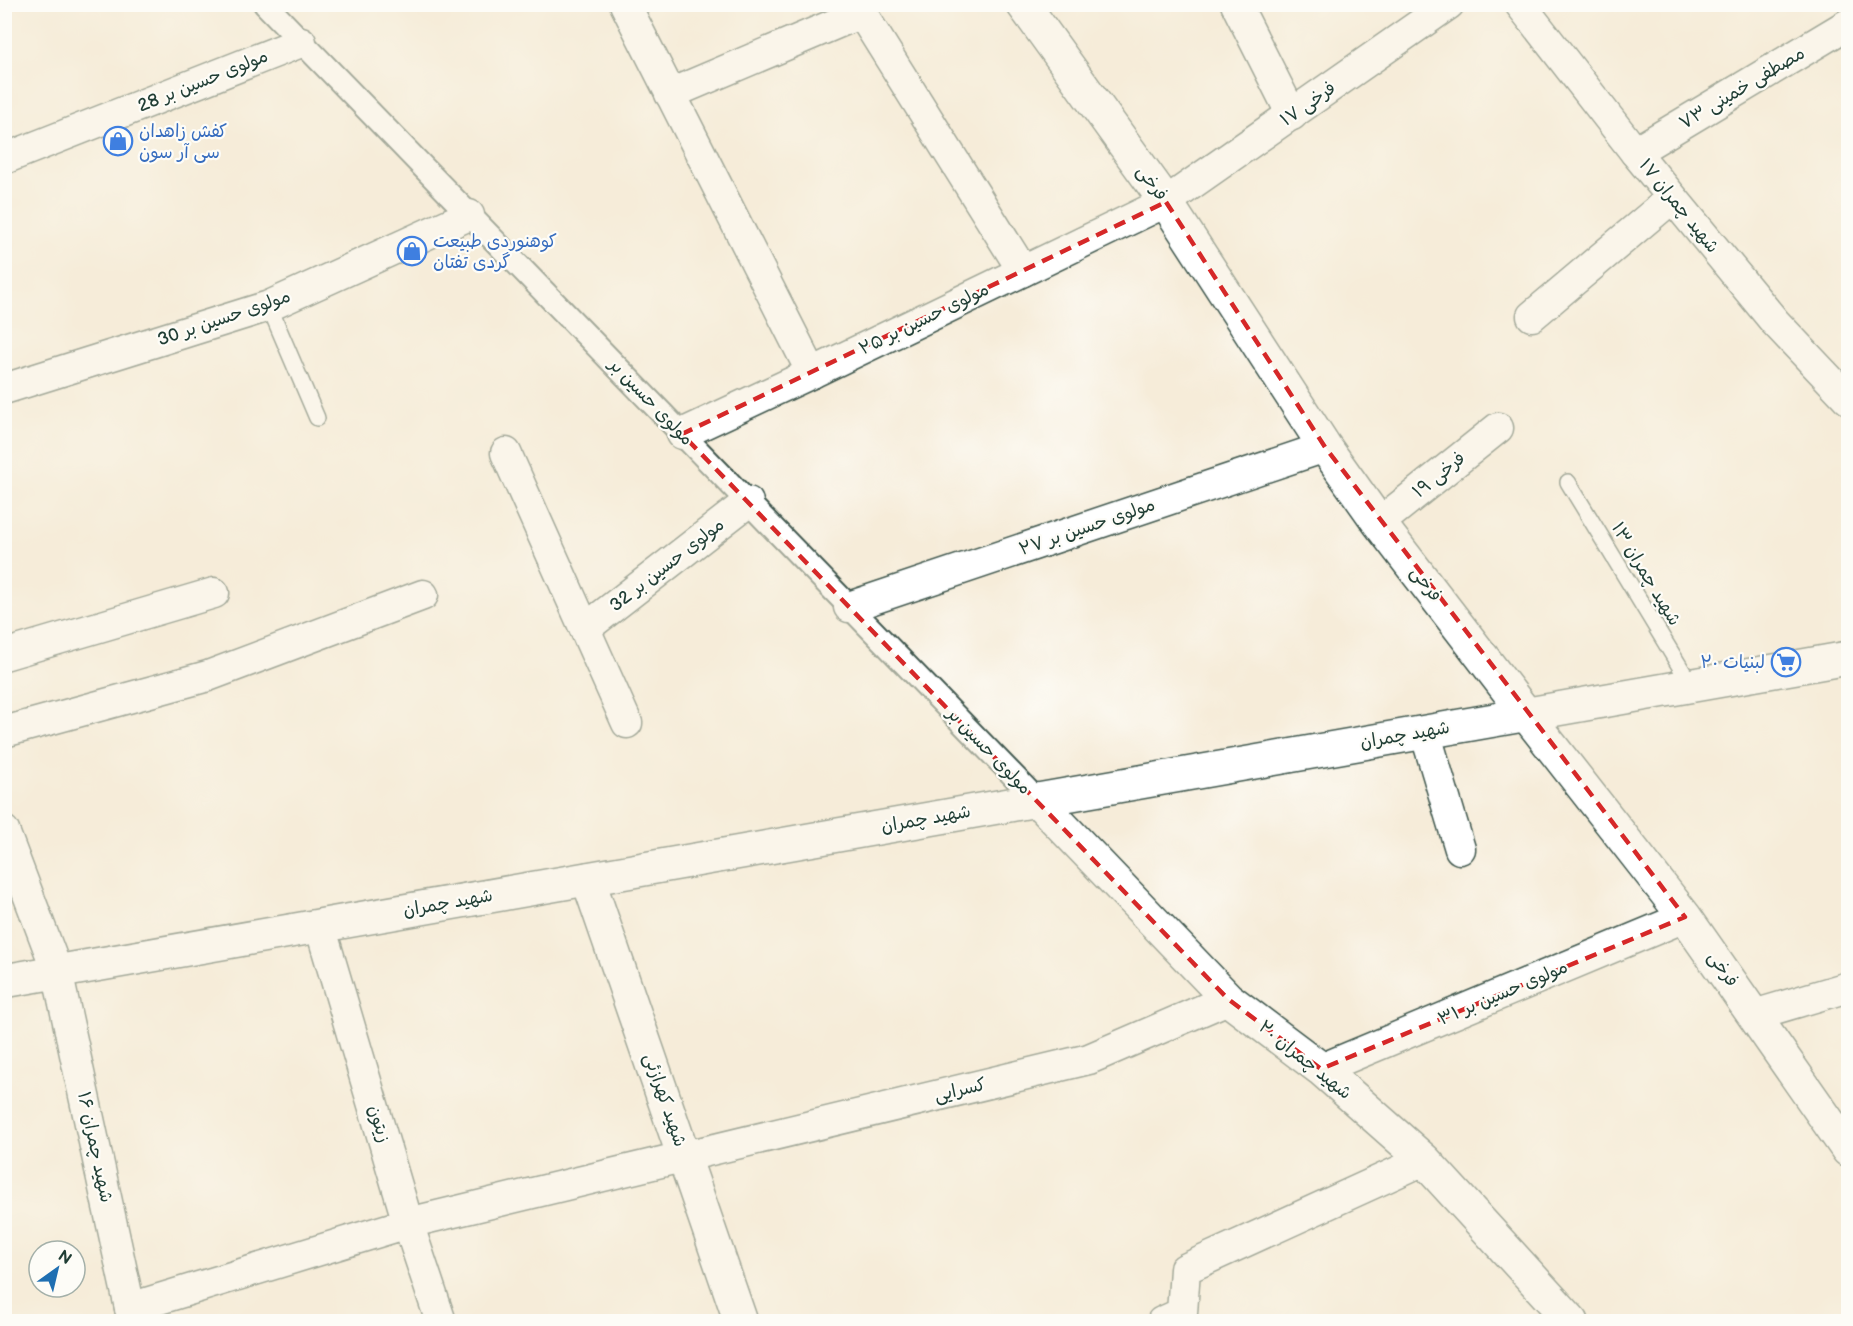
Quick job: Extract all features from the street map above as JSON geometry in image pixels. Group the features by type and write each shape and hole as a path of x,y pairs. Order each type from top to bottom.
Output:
{"street":[{"name":"مولوی حسین بر","path":"265,4 1037,800"},
{"path":"625,4 812,373"},
{"name":"فرخی","path":"1023,4 1166,202 1325,447 1379,523 1685,916 1848,1150"},
{"path":"1236,4 1292,115"},
{"name":"فرخی ۱۷","path":"1166,202 1449,4"},
{"name":"شهید چمران ۱۷","path":"1520,4 1672,198 1775,322 1848,399"},
{"path":"670,94 858,9 1023,271"},
{"name":"مصطفی خمینی ۷۳","path":"1635,152 1848,24"},
{"name":"مولوی حسین بر 28","path":"4,159 301,42"},
{"path":"1532,316 1672,198"},
{"name":"مولوی حسین بر ۲۵","path":"682,434 1166,202"},
{"name":"مولوی حسین بر 30","path":"4,389 269,306 470,215"},
{"name":"فرخی ۱۹","path":"1379,523 1498,428"},
{"name":"مولوی حسین بر ۲۷","path":"849,607 1325,447"},
{"path":"506,453 627,723"},
{"name":"مولوی حسین بر 32","path":"586,628 748,502"},
{"path":"4,656 214,593"},
{"path":"4,732 208,676 423,595"},
{"name":"شهید چمران","path":"4,981 1848,658"},
{"path":"1425,732 1460,849"},
{"name":"شهید چمران ۲۰","path":"1037,800 1228,999 1321,1069 1424,1160 1572,1322"},
{"name":"شهید چمران ۱۶","path":"4,831 57,971 131,1315"},
{"name":"شهید کهرازئی","path":"588,879 741,1322"},
{"name":"مولوی حسین بر ۳۱","path":"1321,1069 1685,916"},
{"name":"زیتون","path":"320,926 408,1223 441,1322"},
{"path":"1754,1015 1848,987"},
{"name":"کسرایی","path":"131,1315 408,1223 1089,1059 1228,999"},
{"path":"1162,1322 1182,1313 1185,1269 1424,1160"}],"lane":[{"path":"269,306 316,418"},
{"name":"شهید چمران ۱۳","path":"1568,482 1691,685"}],"highlighted area":[{"path":"1166,202 1325,447 1685,917 1321,1069 1228,999 682,434"}],"place":[{"name":"کفش زاهدان سی آر سون","path":"118,141"},
{"name":"کوهنوردی طبیعت گردی تفتان","path":"412,251"},
{"name":"لبنیات ۲۰","path":"1786,662"}]}
